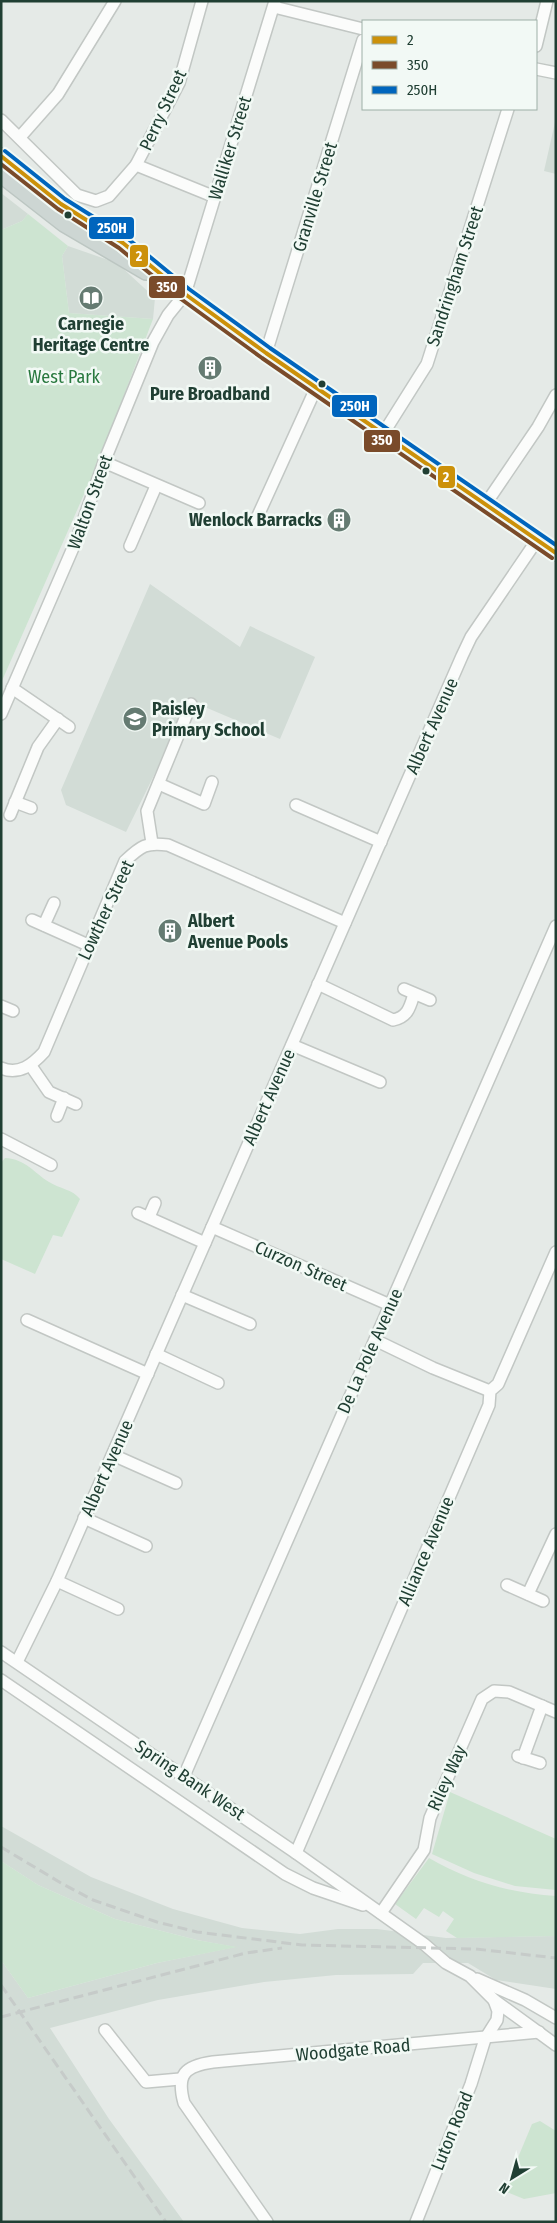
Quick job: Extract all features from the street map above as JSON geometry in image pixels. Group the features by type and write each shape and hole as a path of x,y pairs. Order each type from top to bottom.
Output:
{"main road":[{"path":"1,156 61,204 123,243 184,294 266,353 556,553"},
{"path":"1,175 64,224 184,294"}],"street":[{"path":"1,120 20,137 58,94 115,1"},
{"name":"Perry Street","path":"20,137 77,195 96,201 109,196 136,165 179,83 202,1"},
{"path":"537,42 547,1"},
{"path":"274,4 362,29"},
{"name":"Walliker Street","path":"184,294 216,197 274,4"},
{"name":"Granville Street","path":"266,353 362,43"},
{"path":"537,69 556,73"},
{"name":"Sandringham Street","path":"383,434 427,364 508,110"},
{"path":"136,165 216,197"},
{"name":"Walton Street","path":"1,714 76,541 104,462 153,342 168,315 184,294"},
{"path":"256,520 316,388"},
{"path":"484,505 538,427 556,396"},
{"path":"104,462 199,503"},
{"path":"130,546 156,486"},
{"name":"Albert Avenue","path":"17,1662 57,1581 113,1455 471,637 537,540"},
{"path":"12,688 69,727"},
{"path":"190,704 147,811 152,842 168,845 203,859 345,923"},
{"path":"10,815 38,747 58,719"},
{"path":"159,784 204,804 212,782"},
{"path":"15,802 31,808"},
{"path":"296,805 381,842"},
{"name":"Lowther Street","path":"31,1066 44,1052 125,861 142,846 152,842"},
{"path":"44,925 54,903"},
{"path":"32,920 88,945"},
{"name":"De La Pole Avenue","path":"184,1776 556,926"},
{"path":"318,984 393,1020 401,1019 408,1012 409,991 430,1000"},
{"path":"1,1006 13,1011"},
{"path":"292,1045 380,1082"},
{"path":"1,1068 6,1070 31,1066 49,1092 76,1104"},
{"path":"57,1116 64,1098"},
{"path":"2,1141 51,1165"},
{"path":"155,1203 144,1215 205,1242"},
{"name":"Curzon Street","path":"212,1227 390,1305"},
{"name":"Alliance Avenue","path":"296,1853 489,1405 490,1391 498,1384 556,1252"},
{"path":"182,1295 250,1324"},
{"path":"27,1320 148,1374"},
{"path":"375,1340 433,1368 490,1391"},
{"path":"156,1354 218,1383"},
{"path":"113,1455 176,1483"},
{"path":"84,1518 146,1546"},
{"path":"528,1594 556,1534"},
{"path":"57,1581 118,1609"},
{"path":"507,1585 543,1601"},
{"name":"Spring Bank West","path":"1,1652 296,1853 379,1912 446,1963 470,1976 525,2000 556,2018"},
{"name":"Spring Bank West","path":"1,1680 285,1874 313,1888 379,1912"},
{"name":"Riley Way","path":"379,1912 424,1850 430,1818 482,1699 494,1691 509,1692 556,1712"},
{"path":"540,1763 520,1757 542,1706"},
{"name":"Spring Bank West","path":"470,1976 494,2000 556,2045"},
{"name":"Luton Road","path":"416,2222 471,2084 485,2039 497,2020 498,2011 494,2000"},
{"path":"105,2030 146,2082 180,2083 184,2103 267,2222"},
{"name":"Woodgate Road","path":"180,2083 187,2070 197,2064 485,2039 539,2032"}],"shaded area":[{"path":"556,118 556,174 544,171"},
{"path":"1,193 28,214 22,221 1,230"},
{"path":"68,246 117,263 155,298 153,319 69,313 62,256"},
{"name":"Paisley Primary School","path":"150,584 240,647 250,626 315,657 280,739 186,699 158,767 126,832 66,805 61,790"},
{"path":"1,1826 91,1877 173,1909 242,1928 300,1934 338,1929 377,1929 446,1938 556,1936 556,1989 496,1980 468,1963 423,1963 413,1974 336,1975 264,1982 158,2000 50,2028 109,2119 184,2222 1,2222 1,1960 28,1998 157,1963 235,1947 197,1940 115,1919 38,1885 1,1861"}],"green space":[{"name":"West Park","path":"28,214 68,246 62,256 69,313 153,319 100,458 1,683 1,230 22,221"},
{"path":"5,1158 19,1161 49,1182 73,1193 80,1199 62,1237 53,1235 35,1274 1,1259 1,1163"},
{"path":"450,1792 556,1839 556,1890 515,1886 474,1873 432,1854"},
{"path":"429,1858 459,1873 506,1889 556,1896 556,1936 457,1938 446,1931 454,1919 443,1911 439,1917 424,1908 416,1919 395,1904"},
{"path":"1,1861 38,1885 115,1919 197,1940 237,1947 157,1963 28,1998 1,1960"},
{"path":"540,2121 556,2131 556,2193 524,2199 504,2191 532,2124"}],"railway":[{"path":"1,1847 93,1900 157,1922 197,1932 302,1945 476,1949 556,1958"},
{"path":"1,2017 246,1953 282,1948"},
{"path":"1,1985 166,2222"}],"transit line":[{"name":"250H","path":"5,151 65,199 127,238 189,289 270,348 556,545"},
{"name":"2","path":"1,156 61,204 123,243 185,294 266,353 556,553"},
{"name":"350","path":"1,164 58,209 119,248 181,299 262,358 552,558"}],"place":[{"name":"Carnegie Heritage Centre","path":"91,298"},
{"name":"Pure Broadband","path":"210,368"},
{"name":"Wenlock Barracks","path":"339,520"},
{"name":"Paisley Primary School","path":"135,719"},
{"name":"Albert Avenue Pools","path":"170,931"}]}
